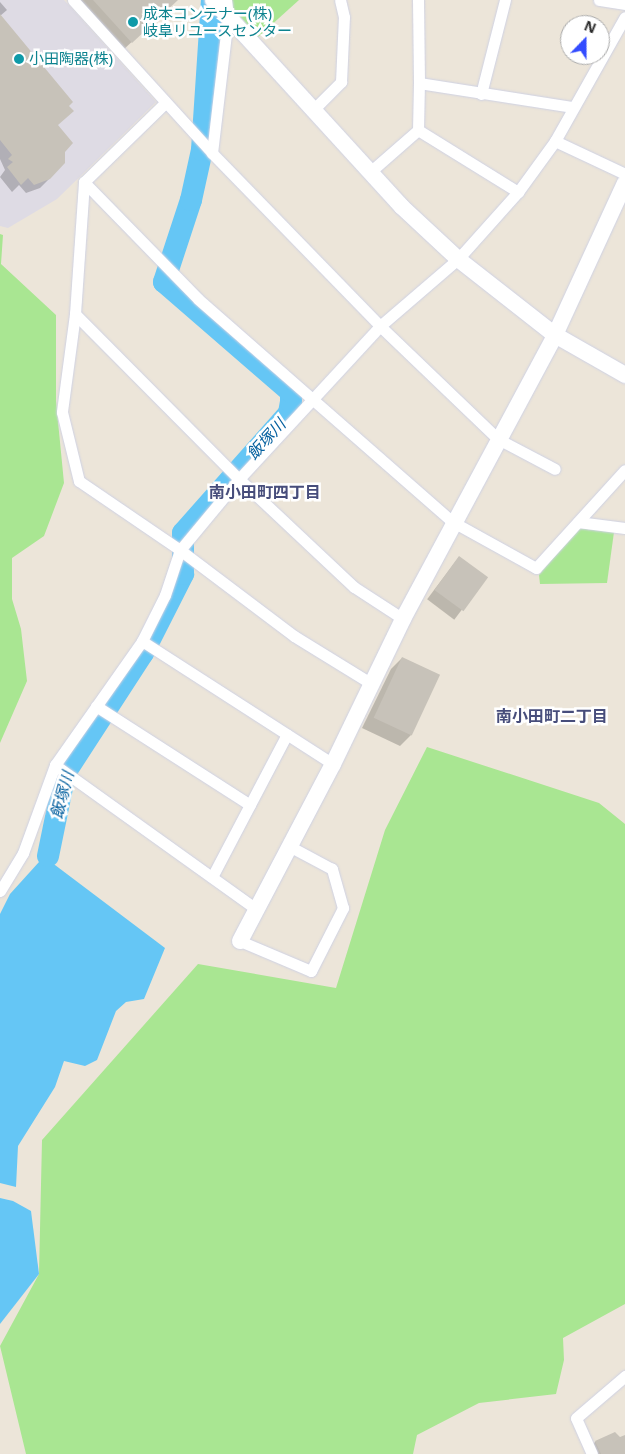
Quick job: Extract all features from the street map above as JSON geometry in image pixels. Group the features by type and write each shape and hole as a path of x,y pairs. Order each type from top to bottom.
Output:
{"street":[{"path":"73,0 212,153 380,326 498,439 554,469"},
{"path":"213,0 227,8 313,110 401,206 458,258 555,335 625,375"},
{"path":"313,110 341,82 344,17 340,0"},
{"path":"370,172 418,130 418,0"},
{"path":"481,94 505,0"},
{"path":"599,0 625,4"},
{"path":"212,153 227,8"},
{"path":"0,891 23,853 55,765 142,641 165,595 180,550 240,479 380,326 458,258 518,192 555,141 572,107 625,16"},
{"path":"419,83 572,107"},
{"path":"165,103 84,182 75,314 62,412 79,481 180,550 294,636 372,684"},
{"path":"418,130 518,192"},
{"path":"555,141 625,174"},
{"path":"84,182 198,299 314,398 453,522 536,568 625,470"},
{"path":"289,846 332,870 343,908 311,971 240,941 255,908 333,764 403,619 453,522 555,335 625,183"},
{"path":"75,314 240,479 354,587 403,619"},
{"path":"578,522 625,528"},
{"path":"142,641 333,764"},
{"path":"96,706 250,805"},
{"path":"212,877 287,734"},
{"path":"55,765 255,908"},
{"path":"592,1454 576,1418 625,1376"}],"shaded area":[{"path":"0,0 64,0 156,102 57,199 8,228 0,226"}],"green space":[{"path":"231,0 299,0 258,37 232,7"},
{"path":"0,234 3,235 1,264 56,315 56,401 64,483 44,536 12,558 12,599 21,629 27,681 0,743"},
{"path":"578,528 614,532 607,583 540,584 539,575"},
{"path":"427,747 599,803 625,824 625,1304 563,1338 564,1360 556,1394 479,1403 417,1435 413,1454 26,1454 0,1346 39,1274 42,1140 198,964 336,988 385,830"}],"water":[{"path":"39,862 55,865 165,948 144,999 126,1002 116,1011 97,1060 85,1066 64,1061 55,1087 18,1146 16,1187 0,1183 0,914 10,894"},
{"path":"0,1198 13,1201 31,1211 39,1274 0,1324"}],"building":[{"name":"成本コンテナー(株) 岐阜リユースセンター","path":"93,0 178,0 132,43"},
{"name":"小田陶器(株)","path":"0,14 73,102 69,106 74,111 58,125 73,143 65,152 65,163 50,179 34,185 28,178 21,185 7,167 13,162 8,159 12,155 0,140"},
{"path":"459,556 488,577 463,611 434,590"},
{"path":"402,657 440,675 412,735 374,718"},
{"path":"615,1432 620,1437 625,1435 625,1454 601,1454 595,1441"}],"waterway":[{"name":"飯塚川","path":"48,856 65,773 143,653 183,574 183,533 289,413 291,392 164,282 191,200 202,150 212,0"}],"place":[{"name":"成本コンテナー(株) 岐阜リユースセンター","path":"133,22"},
{"name":"小田陶器(株)","path":"19,59"}],"district":[{"name":"南小田町四丁目","path":"265,492"},
{"name":"南小田町二丁目","path":"552,716"}]}
